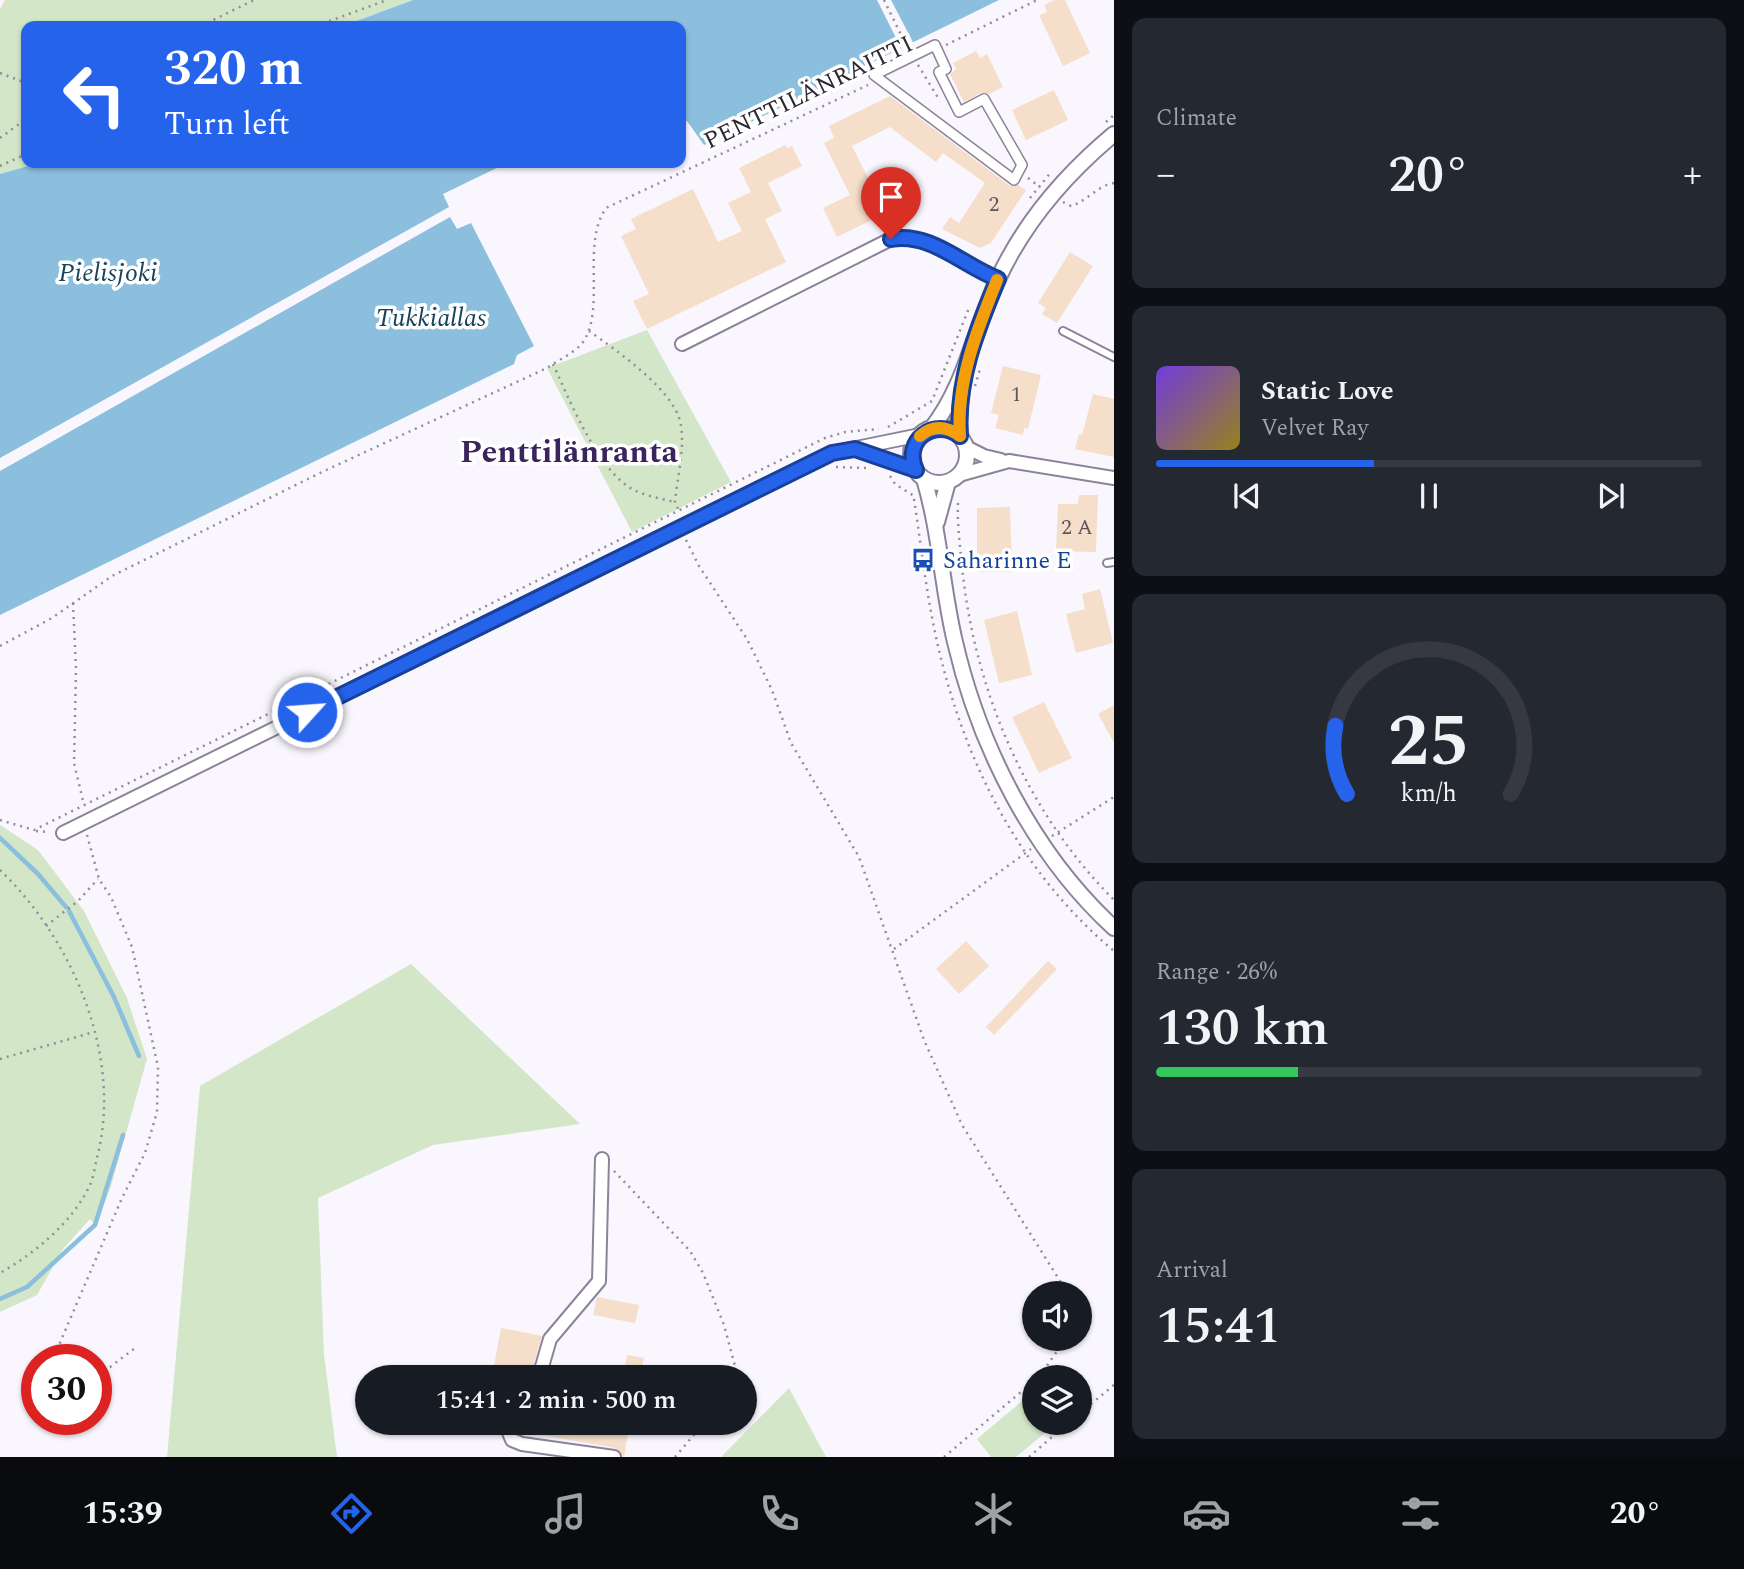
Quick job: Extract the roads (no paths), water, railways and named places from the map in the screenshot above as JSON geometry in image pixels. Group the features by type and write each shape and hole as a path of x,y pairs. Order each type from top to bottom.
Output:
{"street":[{"path":"935,45 946,69 939,72 959,112 984,99 1022,165 1019,171 1014,180 874,75 935,45"},
{"path":"1114,134 1052,195 1021,235 998,279 948,408 912,452 936,527 955,643 974,708 1008,788 1072,882 1114,928"},
{"path":"681,344 891,239 921,239 998,279"},
{"path":"936,527 953,479 965,465 958,411 966,366"},
{"path":"63,834 832,453 943,428 984,456 1114,478"},
{"path":"855,449 920,474 936,483 1009,461"},
{"path":"542,1365 550,1339 599,1281 602,1159"},
{"path":"510,1435 512,1440 522,1444 602,1453 614,1457"}],"lane":[{"path":"1063,331 1114,357"}],"water":[{"path":"413,0 999,0 704,145 686,122 686,21 356,21"},
{"name":"Pielisjoki","path":"21,168 497,168 443,194 449,207 0,458 0,174"},
{"name":"Tukkiallas","path":"450,217 457,229 471,223 534,346 517,355 514,364 0,615 0,471"}],"waterway":[{"path":"0,838 38,874 66,907"},
{"path":"69,911 114,997 139,1056"},
{"path":"0,1299 27,1287 95,1225 123,1135"}],"place":[{"name":"Saharinne E","path":"923,560"}],"district":[{"name":"Penttilänranta","path":"569,451"}]}
